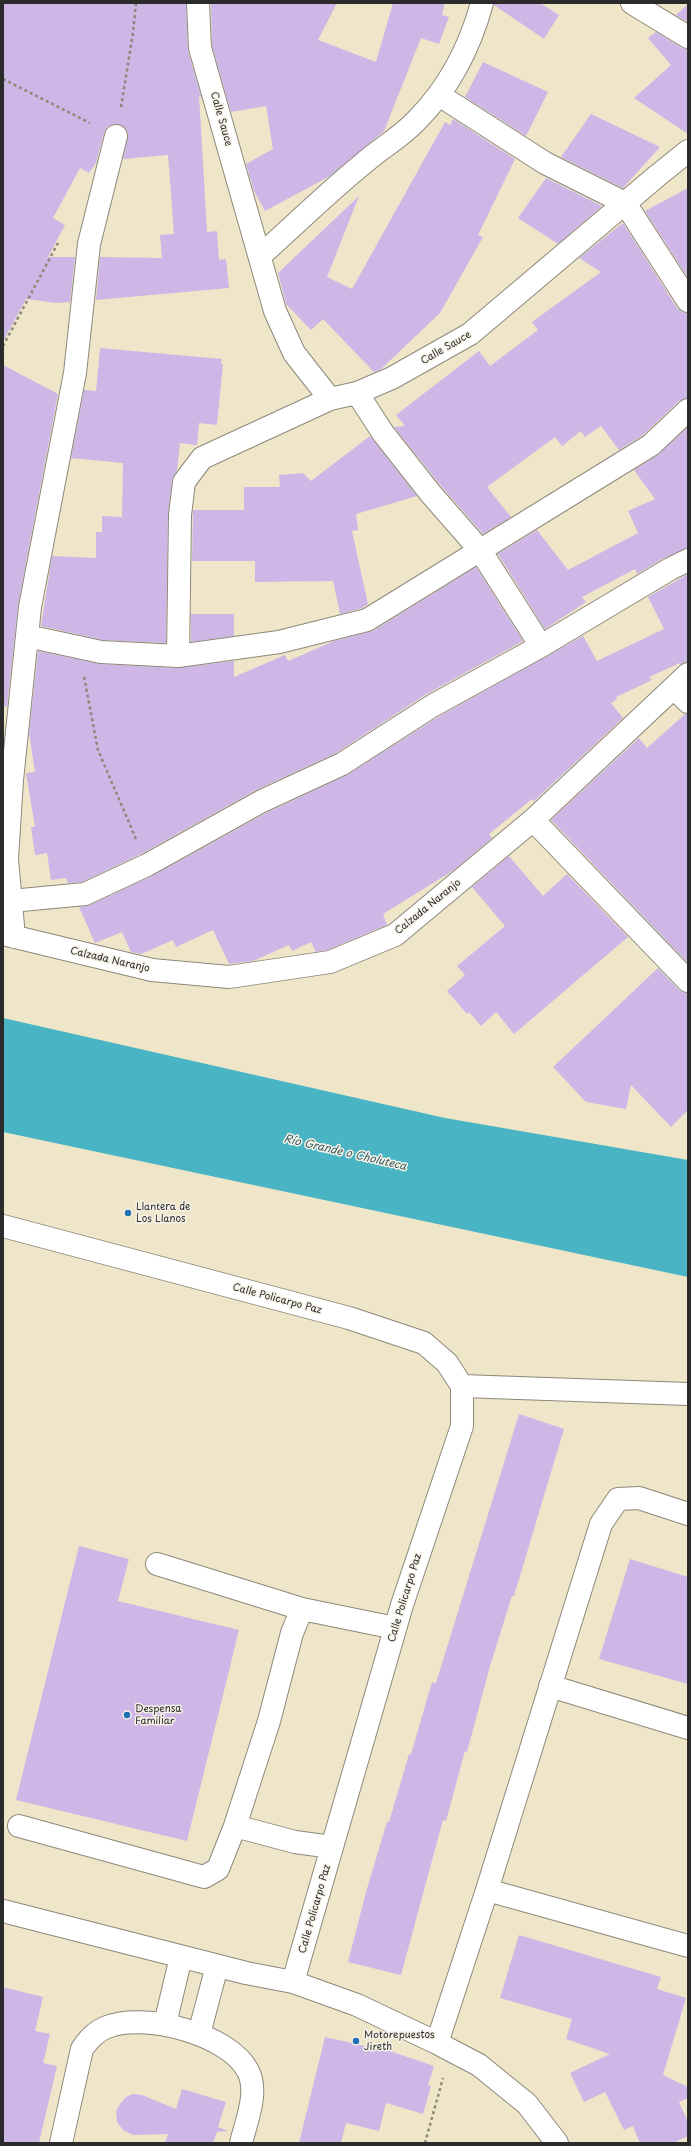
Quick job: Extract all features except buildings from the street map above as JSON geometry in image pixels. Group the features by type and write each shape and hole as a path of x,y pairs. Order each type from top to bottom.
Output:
{"street":[{"name":"Calle Sauce","path":"198,3 200,48 275,311 294,354 330,399 357,392 392,378 470,334 688,151"},
{"path":"260,256 365,162 416,121 439,95 459,65 477,23 482,3"},
{"path":"632,3 688,37"},
{"path":"439,95 546,162 625,203 688,301"},
{"path":"9,935 11,901 7,859 12,780 30,607 75,373 89,244 116,136"},
{"path":"357,392 383,433 426,488 480,550 541,646"},
{"path":"178,656 180,516 184,482 202,458 330,399"},
{"path":"27,636 101,652 178,656 280,642 367,620 651,444 688,410"},
{"path":"11,901 85,894 147,865 262,801 342,764 432,706 541,646 670,569 688,560"},
{"name":"Calzada Naranjo","path":"9,935 152,970 229,977 330,962 395,935 534,820 683,688"},
{"path":"534,820 688,981"},
{"name":"Calle Policarpo Paz","path":"3,1226 349,1318 424,1343 447,1363 462,1386 462,1426 395,1628 293,1982"},
{"path":"462,1386 688,1394"},
{"path":"437,2043 487,1890 601,1524 618,1499 639,1498 688,1514"},
{"path":"157,1564 302,1609 395,1628"},
{"path":"19,1826 204,1877 218,1869 235,1826 269,1721 292,1633 302,1609"},
{"path":"550,1686 688,1728"},
{"path":"235,1826 295,1842 332,1847"},
{"path":"487,1890 688,1946"},
{"path":"3,1911 217,1966 293,1982 357,2005 437,2043 479,2065 527,2104 557,2143"},
{"path":"164,2024 182,1957"},
{"path":"199,2034 217,1966"},
{"path":"60,2143 82,2049 91,2036 108,2027 137,2022 164,2024 199,2034 227,2051 248,2071 252,2085 252,2099 242,2143"}],"path":[{"path":"3,80 116,136"},
{"path":"86,649 84,680 98,750 147,865"},
{"path":"425,2143 444,2077 437,2043"}],"water":[{"name":"Río Grande o Choluteca","path":"3,1018 445,1118 688,1160 688,1277 3,1132"}],"place":[{"name":"Llantera de Los Llanos","path":"128,1213"},
{"name":"Despensa Familiar","path":"127,1715"},
{"name":"Motorepuestos Jireth","path":"356,2041"}]}
